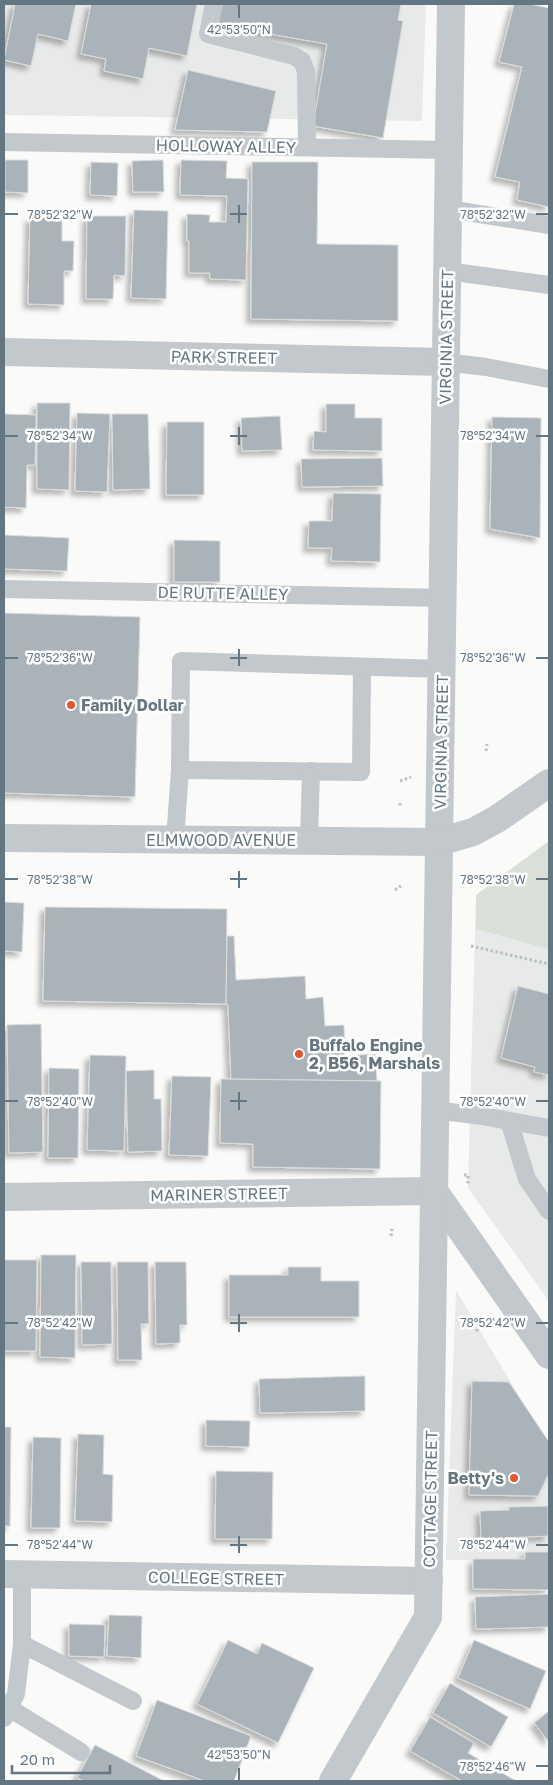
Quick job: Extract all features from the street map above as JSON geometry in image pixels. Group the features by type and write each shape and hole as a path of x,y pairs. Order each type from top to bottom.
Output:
{"street":[{"name":"VIRGINIA STREET","path":"434,1191 451,4"},
{"name":"PARK STREET","path":"4,352 445,362"},
{"name":"ELMWOOD AVENUE","path":"4,838 439,842 473,832 497,819 549,783"},
{"name":"MARINER STREET","path":"4,1197 434,1191"},
{"path":"434,1191 549,1355"},
{"name":"COTTAGE STREET","path":"333,1781 428,1617 434,1191"},
{"name":"COLLEGE STREET","path":"13,1574 429,1581"}],"lane":[{"path":"214,4 208,34 294,56 302,61 306,71 307,147"},
{"name":"HOLLOWAY ALLEY","path":"4,142 449,150"},
{"path":"448,209 549,225"},
{"path":"447,271 549,285"},
{"path":"445,362 486,367 549,379"},
{"name":"DE RUTTE ALLEY","path":"4,589 443,598"},
{"path":"175,840 180,770 181,661 442,669"},
{"path":"180,770 361,772 362,667"},
{"path":"309,841 310,771"},
{"path":"435,1110 549,1128"},
{"path":"509,1121 527,1179 549,1211"},
{"path":"13,1574 22,1644 16,1694 6,1713 81,1752"},
{"path":"22,1644 133,1701"}],"path":[{"path":"486,751 488,744"},
{"path":"400,803 400,808"},
{"path":"395,890 401,886"},
{"path":"471,946 549,964"},
{"path":"391,1236 392,1229"}],"shaded area":[{"path":"4,4 426,4 422,121 4,115"},
{"path":"549,841 549,1301 468,1188 476,895"},
{"path":"549,841 549,949 476,929 476,895"},
{"path":"456,1290 549,1447 549,1560 446,1560"}],"building":[{"path":"15,4 76,4 68,41 38,34 31,66 4,60"},
{"path":"91,4 197,4 187,56 149,48 143,79 104,71 106,59 81,54"},
{"path":"222,4 401,4 398,20 403,21 383,138 313,126 327,44 218,25"},
{"path":"514,4 529,4 549,8 549,207 517,200 520,182 495,177 522,67 499,62"},
{"path":"188,70 276,91 267,132 175,130"},
{"path":"5,160 28,160 28,193 5,192"},
{"path":"163,160 164,192 133,192 132,161"},
{"path":"181,160 227,161 226,178 248,179 246,280 210,279 210,273 189,273 187,214 210,215 209,222 226,222 227,196 180,195"},
{"path":"91,162 118,163 117,196 90,195"},
{"path":"252,162 318,162 317,244 398,245 398,321 251,319"},
{"path":"134,210 168,211 166,299 131,298"},
{"path":"87,216 126,216 125,276 114,275 113,299 86,299"},
{"path":"30,217 62,218 62,241 74,241 73,271 64,271 64,305 28,304"},
{"path":"37,403 70,403 69,490 37,489"},
{"path":"326,404 355,404 355,418 382,418 382,451 313,450 314,431 326,432"},
{"path":"77,413 110,414 107,492 75,491"},
{"path":"4,414 36,415 35,465 27,465 26,508 4,507"},
{"path":"112,414 148,414 150,489 113,490"},
{"path":"280,416 282,450 242,451 241,418"},
{"path":"492,417 541,418 540,538 490,529"},
{"path":"167,422 204,422 204,495 166,495"},
{"path":"382,458 383,486 302,487 301,459"},
{"path":"333,493 381,494 380,562 331,561 332,548 308,548 309,521 332,521"},
{"path":"4,535 69,538 67,571 4,569"},
{"path":"174,540 220,541 220,582 174,582"},
{"name":"Family Dollar","path":"4,613 140,617 135,797 4,793"},
{"path":"4,902 24,903 22,952 4,951"},
{"path":"45,907 227,909 226,1004 43,1001"},
{"path":"227,936 234,936 236,980 305,976 306,999 323,997 325,1026 344,1025 345,1056 375,1054 377,1081 231,1079 228,1005 226,1004"},
{"path":"518,986 549,994 549,1075 534,1072 535,1067 501,1058"},
{"path":"41,1024 43,1152 9,1153 7,1025"},
{"path":"90,1055 126,1056 124,1151 87,1150"},
{"path":"49,1068 79,1069 78,1158 48,1158"},
{"path":"154,1070 154,1099 161,1099 162,1151 128,1152 126,1071"},
{"path":"172,1076 211,1077 208,1156 169,1155"},
{"path":"221,1079 381,1081 380,1169 253,1167 253,1144 220,1143"},
{"path":"41,1255 76,1255 75,1358 40,1357"},
{"path":"4,1260 37,1260 36,1351 4,1351"},
{"path":"81,1262 111,1262 112,1344 82,1345"},
{"path":"117,1262 148,1262 149,1324 141,1324 142,1360 118,1360"},
{"path":"155,1262 186,1262 187,1325 180,1325 180,1343 156,1344"},
{"path":"288,1267 321,1267 321,1281 359,1281 359,1317 229,1317 229,1275 288,1275"},
{"path":"365,1376 365,1411 260,1413 259,1379"},
{"path":"472,1381 509,1382 549,1442 549,1473 538,1496 469,1495"},
{"path":"206,1420 250,1421 249,1447 206,1446"},
{"path":"4,1427 11,1427 10,1526 4,1526"},
{"path":"78,1434 104,1435 103,1474 113,1475 112,1522 75,1521"},
{"path":"33,1437 61,1438 60,1528 31,1528"},
{"path":"216,1471 273,1472 272,1539 215,1539"},
{"path":"548,1506 548,1536 481,1539 480,1511 509,1510 509,1507"},
{"path":"525,1552 549,1552 549,1590 473,1589 473,1559 525,1559"},
{"path":"549,1594 549,1627 476,1629 475,1597"},
{"path":"109,1615 142,1616 141,1658 107,1656"},
{"path":"69,1624 105,1625 104,1657 69,1656"},
{"path":"228,1640 257,1654 262,1643 314,1668 278,1743 197,1704"},
{"path":"474,1640 546,1671 530,1709 458,1678"},
{"path":"450,1683 508,1717 491,1747 433,1713"},
{"path":"157,1700 251,1736 234,1781 205,1781 136,1756"},
{"path":"549,1711 549,1742 534,1723"},
{"path":"430,1717 474,1743 468,1753 516,1781 462,1781 410,1751"},
{"path":"95,1745 164,1781 84,1781 77,1778"}],"place":[{"name":"Family Dollar","path":"71,705"},
{"name":"Buffalo Engine 2, B56, Marshals","path":"299,1054"},
{"name":"Betty's","path":"514,1478"}]}
